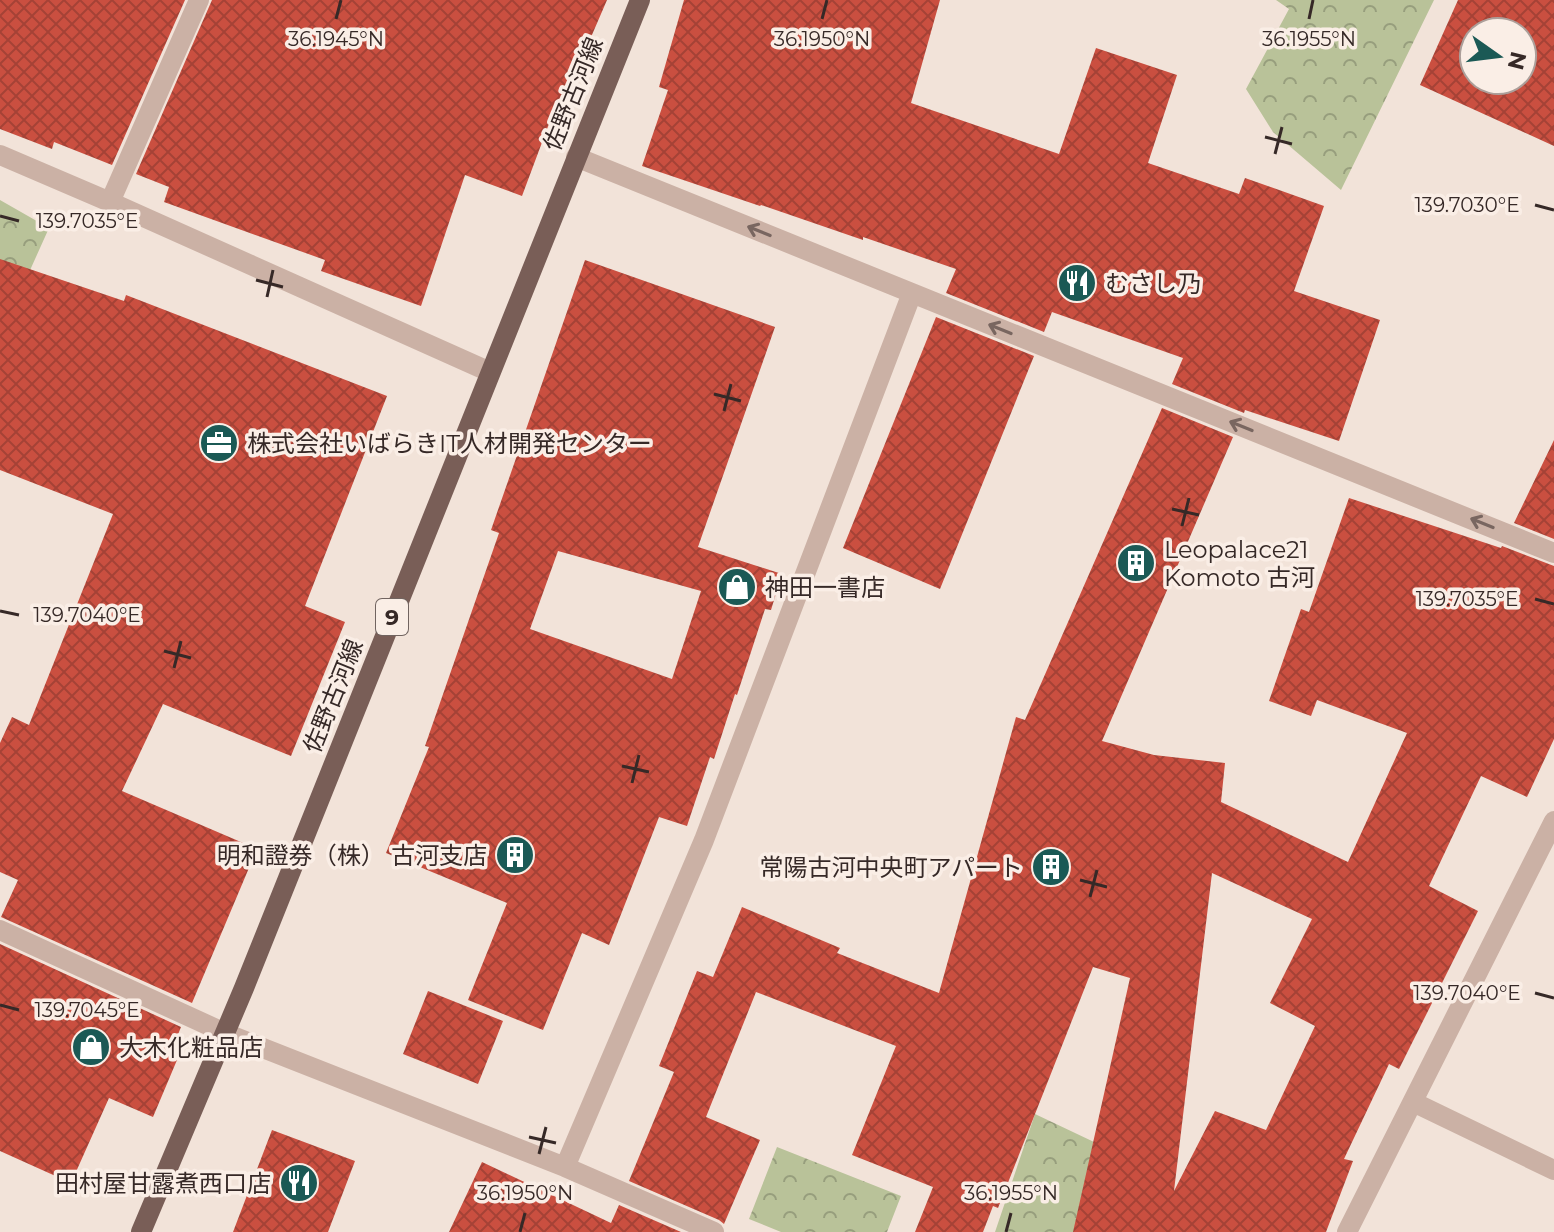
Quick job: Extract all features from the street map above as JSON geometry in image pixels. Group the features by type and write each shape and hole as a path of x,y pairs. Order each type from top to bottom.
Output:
{"main road":[{"name":"佐野古河線","path":"141,1232 225,1033 640,0"}],"street":[{"path":"110,202 199,0"},
{"path":"0,155 490,372"},
{"path":"576,157 1554,553"},
{"path":"565,1167 704,840 912,293"},
{"path":"1347,1232 1554,821"},
{"path":"0,930 225,1033 565,1167 714,1232"},
{"path":"1413,1102 1554,1170"}],"green space":[{"path":"1276,0 1434,0 1341,190 1273,132 1246,89 1289,9"},
{"path":"0,200 49,228 0,337"},
{"path":"1035,1114 1113,1151 1113,1232 995,1232"},
{"path":"777,1147 901,1196 887,1232 781,1232 749,1219"}],"building":[{"path":"0,0 185,0 112,165 54,142 52,149 0,129"},
{"path":"212,0 607,0 554,123 550,121 522,196 465,175 421,306 321,271 325,260 164,202 169,187 136,174"},
{"path":"684,0 940,0 911,103 1059,154 1096,48 1177,75 1148,163 1239,194 1245,178 1324,206 1294,291 1380,320 1339,441 1245,410 1244,413 1172,384 1183,358 1052,312 1044,332 946,293 956,269 642,166 668,90 659,87"},
{"path":"1458,0 1554,0 1554,146 1420,85"},
{"path":"0,259 124,301 126,295 387,396 305,606 345,622 291,756 163,704 122,791 257,849 192,1003 1,917 18,880 0,872 0,743 12,717 29,725 113,514 0,470"},
{"path":"585,260 775,327 698,547 782,574 771,610 765,609 714,759 710,757 687,826 659,817 609,945 582,933 543,1030 468,1000 507,903 386,853 429,747 425,746 499,533 491,530","holes":["558,551 701,591 672,679 530,629"]},
{"path":"936,317 1034,356 940,589 843,548"},
{"path":"1162,408 1233,437 1102,741 1154,755 1225,763 1221,802 1348,862 1407,733 1317,700 1311,716 1269,701 1301,609 1309,612 1349,498 1502,546 1554,566 1554,739 1527,797 1481,776 1429,886 1478,911 1399,1069 1389,1064 1344,1159 1353,1161 1326,1232 1073,1232 1130,978 1093,967 998,1208 993,1206 983,1232 915,1232 933,1187 852,1155 896,1046 756,992 706,1117 760,1140 724,1224 629,1181 674,1072 659,1066 697,971 713,977 742,907 840,948 837,953 939,993 1016,717 1025,720","holes":["1212,873 1312,919 1270,1003 1315,1026 1266,1130 1215,1111 1174,1191"]},
{"path":"1554,440 1554,539 1514,523"},
{"path":"0,944 181,1027 177,1037 185,1041 153,1117 109,1098 71,1183 0,1151"},
{"path":"428,991 503,1021 478,1084 403,1054"},
{"name":"田村屋甘露煮西口店","path":"272,1130 355,1161 328,1232 233,1232"},
{"path":"482,1162 611,1223 619,1205 681,1232 449,1232"}],"place":[{"name":"むさし乃","path":"1077,283"},
{"name":"株式会社いばらきIT人材開発センター","path":"219,443"},
{"name":"Leopalace21 Komoto 古河","path":"1136,563"},
{"name":"神田一書店","path":"737,587"},
{"name":"明和證券（株） 古河支店","path":"515,855"},
{"name":"常陽古河中央町アパート","path":"1051,867"},
{"name":"大木化粧品店","path":"91,1047"},
{"name":"田村屋甘露煮西口店","path":"299,1183"}]}
